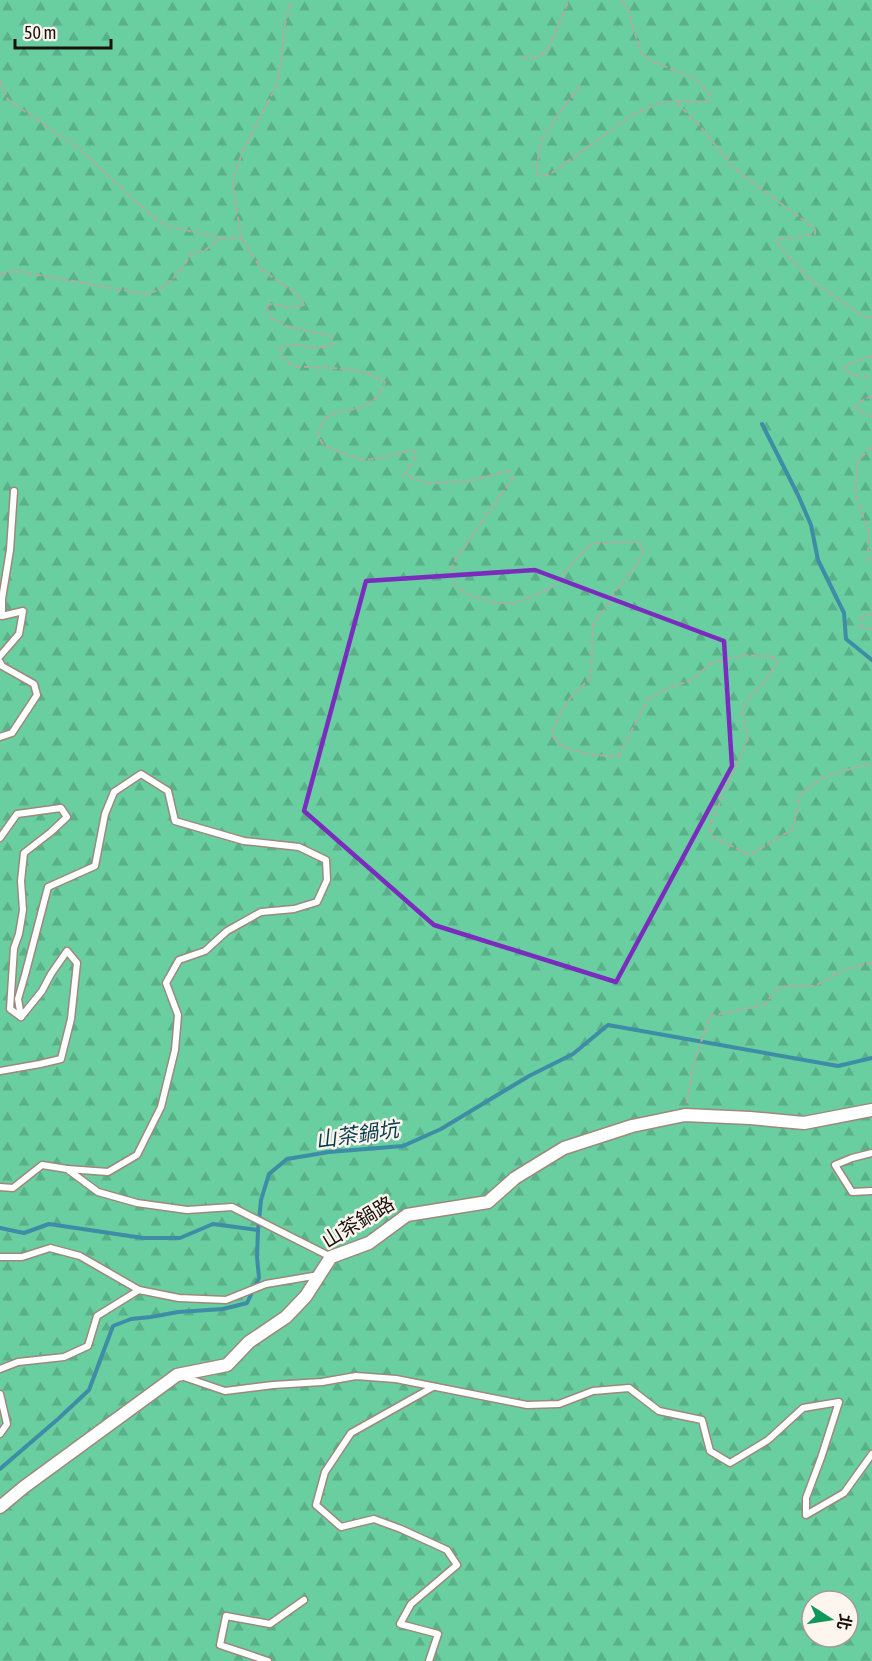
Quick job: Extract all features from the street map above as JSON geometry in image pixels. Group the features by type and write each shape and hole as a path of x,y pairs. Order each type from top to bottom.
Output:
{"street":[{"name":"山茶鍋路","path":"0,1507 42,1473 177,1375 227,1365 249,1342 286,1317 306,1296 331,1257 369,1243 407,1215 488,1202 515,1178 564,1148 632,1126 685,1115 804,1123 869,1113"}],"lane":[{"path":"0,656 19,634 23,611 2,616 14,491"},
{"path":"0,662 2,666 34,684 37,695 12,733 0,737"},
{"path":"0,1188 13,1188 42,1165 108,1172 137,1155 161,1107 175,1050 178,1015 166,983 178,960 205,951 227,931 261,912 294,909 316,902 327,880 326,860 299,847 244,842 175,821 168,791 141,774 114,792 105,814 95,866 48,887 18,999 21,1017"},
{"path":"0,838 18,814 61,808 67,817 24,853 21,881 23,910 14,948 10,1009 21,1017"},
{"path":"0,1071 61,1059 71,1019 77,963 67,951 42,991 21,1017"},
{"path":"872,1153 852,1158 835,1166 852,1192 872,1191"},
{"path":"67,1169 98,1192 137,1203 187,1210 232,1207 331,1257"},
{"path":"0,1257 22,1257 50,1248 80,1256 139,1290 179,1298 226,1300 264,1285 320,1275"},
{"path":"0,1369 18,1362 64,1357 88,1346 97,1316 139,1290"},
{"path":"177,1375 225,1391 273,1384 322,1382 356,1376 396,1379 527,1405 559,1404 593,1391 629,1388 659,1411 702,1420 710,1451 730,1463 768,1440 802,1408 839,1402 806,1498 806,1515 844,1493 872,1454"},
{"path":"429,1661 438,1634 400,1624 411,1604 457,1565 447,1550 401,1529 374,1520 341,1527 316,1505 325,1472 351,1433 433,1387"},
{"path":"0,1394 7,1424 0,1434"},
{"path":"268,1661 220,1645 226,1616 270,1624 304,1600"}],"path":[{"path":"292,0 284,28 277,84 243,151 233,182 241,238 262,270 297,294 304,305 293,308 271,304 266,306 271,318 289,327 332,336 331,346 314,348 292,344 281,347 282,356 293,366 352,370 376,376 385,382 381,392 369,403 336,412 320,425 318,436 324,446 363,460 413,450 417,455 404,475 427,483 465,482 508,471 513,478 458,555 450,571 453,582 464,593 490,602 513,604 550,589 592,543 639,542 644,550 636,566 593,623 591,678 573,694 556,721 552,736 563,747 589,754 618,757 648,699 692,680 711,663 745,655 776,657 777,662 746,702 742,711 748,739 709,827 713,837 750,855 793,829 800,795 824,777 867,764 872,766"},
{"path":"523,58 539,57 549,48 569,0"},
{"path":"581,86 564,106 541,142 536,171 540,176 549,175 632,115 657,104 675,101 706,102 709,98 709,93 696,80 649,60 640,51 628,8 622,0"},
{"path":"0,81 8,100 76,146 167,226 221,238 241,238"},
{"path":"675,101 735,169 815,229 815,234 777,240 786,254 810,280 865,317 872,318"},
{"path":"0,274 16,271 145,294 156,292 178,273 193,252 204,251 221,238"},
{"path":"872,356 865,360 848,363 843,369 852,375 872,377"},
{"path":"872,396 854,408 872,417"},
{"path":"872,448 858,461 855,494 869,533 868,560 872,560"},
{"path":"872,613 861,618 860,626 872,629"},
{"path":"685,1115 693,1066 710,1016 764,1005 778,988 815,986 843,970 872,963"}],"highlighted area":[{"path":"535,570 724,641 732,766 616,982 434,925 304,811 366,581"}],"green space":[{"path":"0,0 872,0 872,1661 0,1661"}],"waterway":[{"path":"762,424 811,525 818,560 844,613 846,639 872,660"},
{"name":"山茶鍋坑","path":"0,1469 89,1390 113,1326 131,1319 178,1312 223,1309 247,1303 259,1278 257,1257 261,1200 269,1174 287,1159 329,1152 403,1146 441,1129 529,1076 573,1054 608,1025 838,1066 872,1058"},
{"path":"0,1228 24,1233 49,1224 143,1238 180,1238 213,1224 258,1230"}]}
